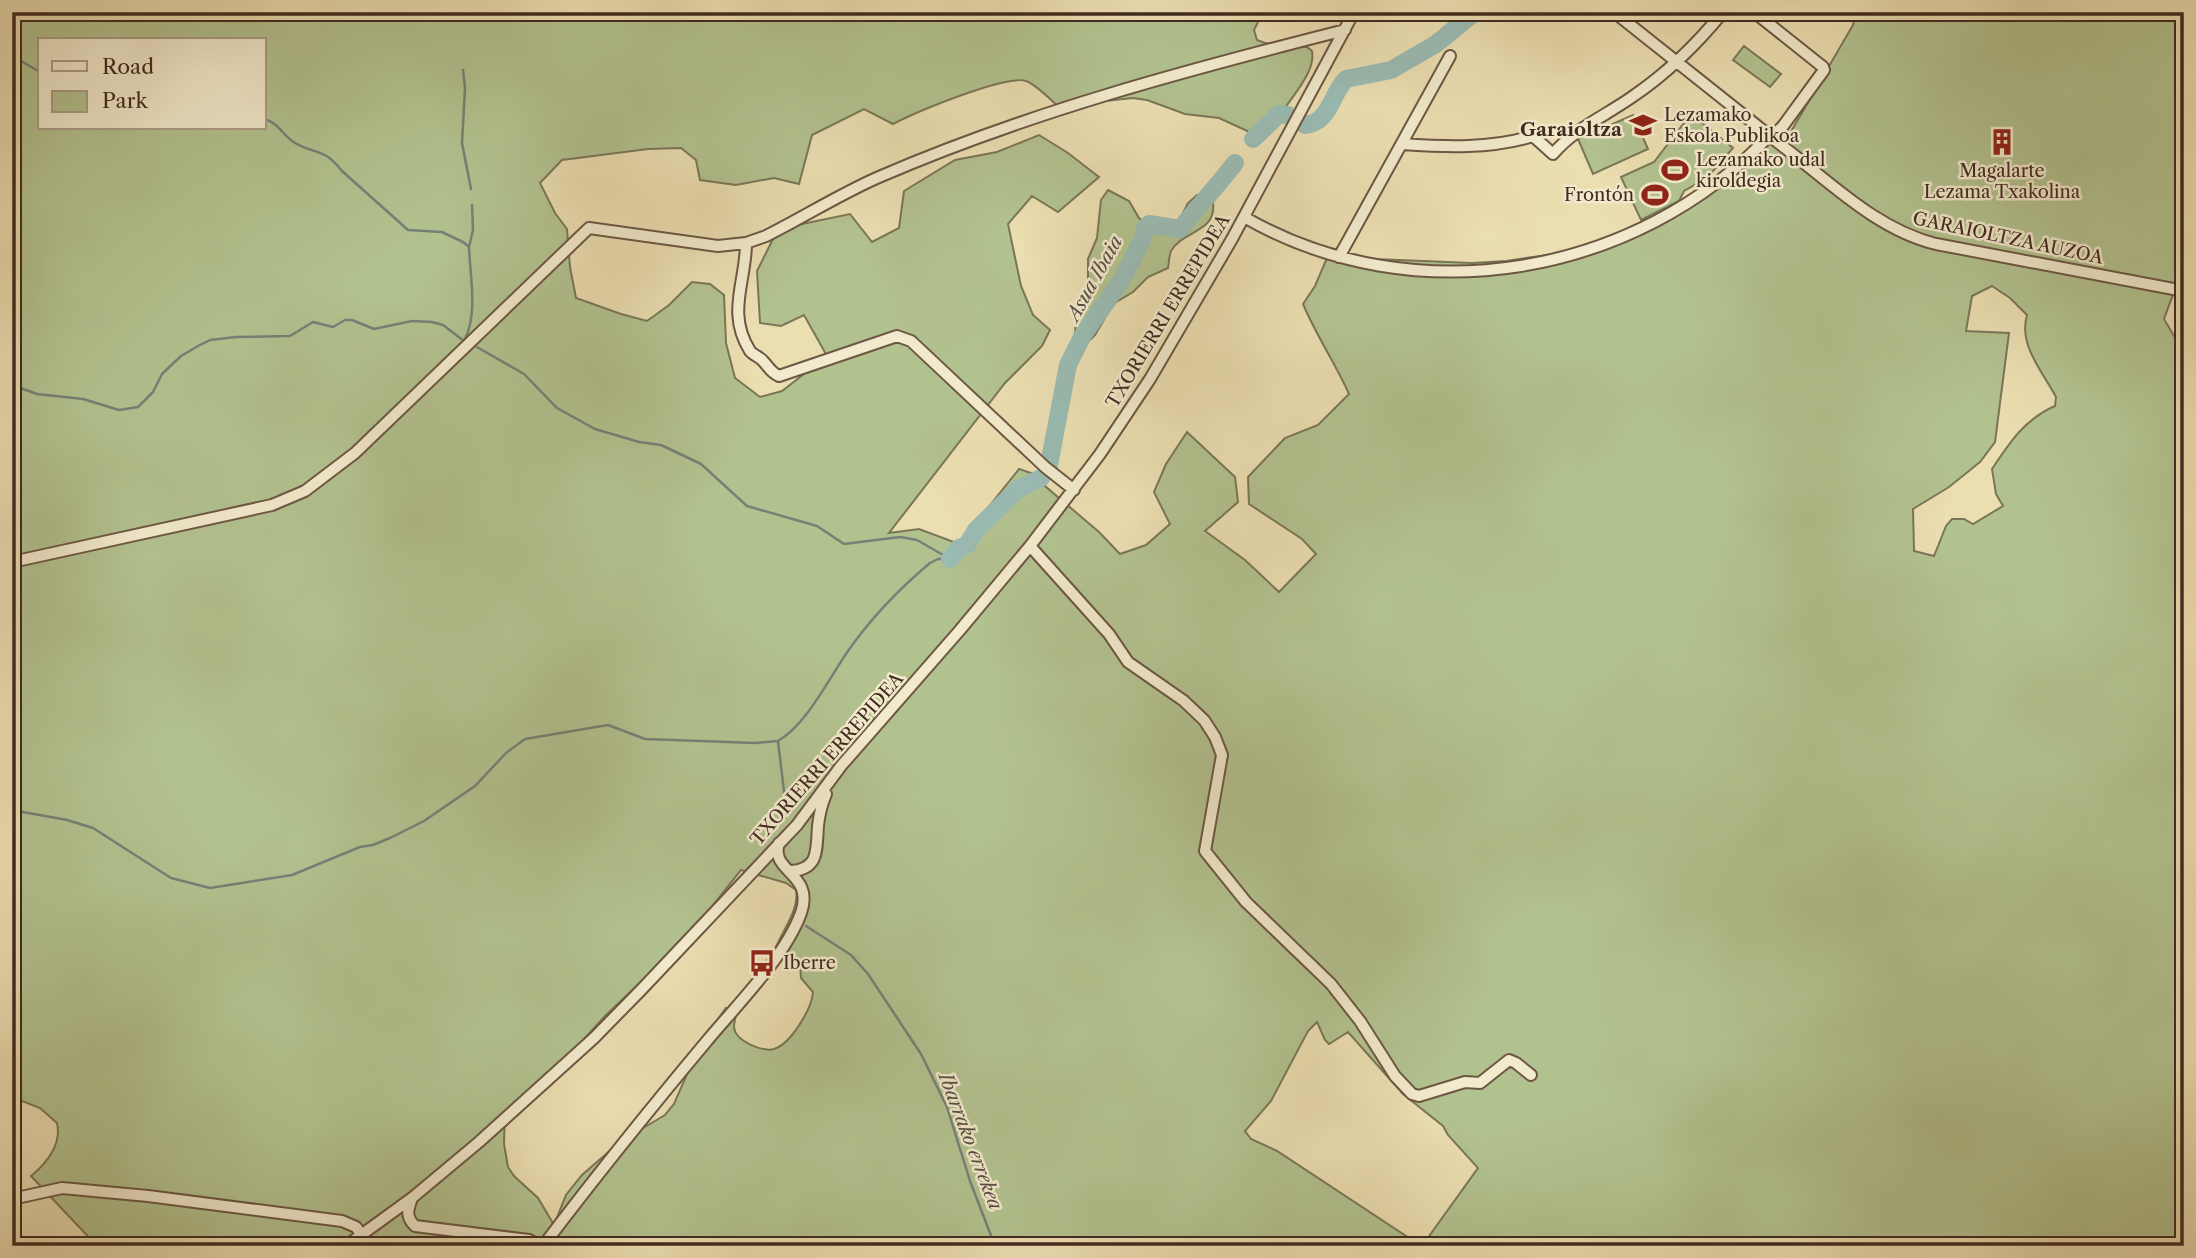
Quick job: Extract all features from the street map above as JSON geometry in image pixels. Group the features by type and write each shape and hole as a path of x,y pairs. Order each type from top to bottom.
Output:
{"street":[{"path":"1354,12 1244,217 1317,251 1339,257 1392,268 1451,272 1529,266 1569,257 1603,245 1672,214 1713,188 1748,158 1783,126 1824,70 1823,66 1754,12"},
{"name":"GARAIOLTZA AUZOA","path":"1614,12 1877,218 1904,235 1937,244 2184,291"},
{"path":"1402,145 1486,145 1510,143 1533,136 1553,154 1560,145 1633,97 1676,62 1710,29 1723,12"},
{"path":"12,562 272,505 305,491 355,453 589,228 718,246 746,243 766,236 879,177 1050,113 1203,67 1345,30"},
{"path":"1339,257 1450,56"},
{"name":"TXORIERRI ERREPIDEA","path":"346,1246 412,1198 488,1134 594,1038 797,825 841,766 1030,546 1074,490 1150,379 1244,217"},
{"path":"746,243 737,314 751,352 762,359 772,373 779,376 835,355 897,336 903,337 911,341 1045,467 1074,490"},
{"path":"1030,546 1109,634 1128,662 1184,701 1204,720 1222,755 1219,785 1207,829 1205,851 1246,902 1331,984 1360,1021 1403,1085 1412,1094 1419,1096 1456,1084 1480,1083 1508,1060 1531,1075"},
{"path":"751,874 763,869 802,871 812,861 818,845 817,830 829,783"},
{"path":"797,825 808,823 817,830"},
{"path":"412,1198 407,1213 415,1226 529,1240 542,1246 607,1161 756,982 798,920 803,894 798,881 776,854 780,841"},
{"path":"12,1199 62,1188 148,1196 342,1220 356,1227 361,1234"}],"green space":[{"path":"12,12 1263,12 1254,30 1257,40 1307,47 1312,51 1312,59 1307,75 1283,111 1277,113 1256,135 1219,118 1185,114 1147,100 1133,98 1105,101 1064,112 1030,83 1015,80 960,96 893,124 864,109 812,135 799,184 774,178 736,185 700,180 696,160 681,148 648,149 562,160 540,183 555,213 567,229 576,298 647,321 669,305 692,282 710,284 724,295 726,343 735,378 760,397 782,391 827,356 804,315 781,326 760,323 757,271 778,229 850,214 872,242 899,228 904,191 955,160 997,152 1039,135 1099,177 1058,212 1032,196 1008,224 1021,286 1033,315 1050,330 1042,346 1005,383 889,533 919,529 959,544 1019,469 1040,476 1045,486 1099,532 1120,554 1146,545 1170,524 1154,492 1166,464 1187,432 1235,477 1238,502 1205,531 1245,560 1279,592 1316,554 1302,539 1249,504 1248,477 1285,438 1318,425 1349,394 1303,304 1315,286 1330,251 1374,259 1472,263 1506,261 1595,248 1661,222 1723,185 1766,136 1789,135 1853,25 1856,12 2184,12 2184,265 2164,319 2184,353 2184,1246 1422,1246 1478,1168 1443,1126 1403,1094 1348,1032 1329,1044 1317,1022 1308,1031 1271,1101 1245,1131 1251,1139 1277,1151 1409,1238 1408,1246 97,1246 31,1176 43,1165 55,1146 57,1123 40,1108 12,1097 12,69 20,63 17,59 12,62","holes":["1992,286 2010,298 2027,315 2025,326 2029,348 2056,397 2055,406 2027,425 1992,469 1996,494 2003,506 1973,524 1964,519 1952,519 1946,526 1934,556 1914,551 1913,509 1949,487 1980,462 1995,442 2009,333 1966,331 1972,296","741,870 786,883 796,890 792,915 772,956 789,955 800,964 801,978 813,992 805,1016 781,1046 769,1049 756,1047 739,1037 734,1027 737,1011 726,1008 701,1042 674,1104 665,1115 621,1141 582,1175 566,1195 554,1225 538,1198 508,1167 504,1144 505,1112 565,1060 645,978 710,909"]},
{"path":"1744,46 1781,74 1770,87 1733,60"},
{"name":"Lezamako udal kiroldegia","path":"1691,114 1733,148 1707,178 1684,191 1679,201 1641,220 1621,177 1654,162"},
{"path":"1633,115 1648,149 1593,174 1578,139"},
{"path":"1108,190 1129,201 1146,224 1153,221 1176,227 1188,203 1197,195 1207,196 1213,203 1213,213 1204,226 1176,244 1171,251 1168,268 1148,277 1133,292 1113,304 1095,335 1079,350 1075,337 1076,311 1088,282 1088,259 1097,238 1101,200"}],"waterway":[{"name":"Asua Ibaia","path":"1305,125 1313,123 1325,114 1346,79 1391,70 1436,44 1475,12"},
{"path":"12,67 21,61 38,71"},
{"path":"463,70 465,88 462,143 471,189"},
{"name":"Asua Ibaia","path":"1253,139 1279,114 1288,115"},
{"path":"266,120 295,143 330,158 408,230 442,232 469,247 472,306 465,339"},
{"name":"Asua Ibaia","path":"1049,465 1068,365 1083,335 1121,281 1143,238 1145,228 1149,224 1180,229 1235,163"},
{"path":"469,247 473,230 472,205"},
{"path":"12,385 37,394 83,399 119,410 138,407 153,392 162,374 181,356 210,340 290,336 313,322 333,327 345,320 352,320 374,329 412,321 432,322 443,325 464,341"},
{"path":"477,347 524,374 557,408 595,429 639,442 661,445 701,464 747,506 817,526 844,544 900,537 917,540 950,559"},
{"name":"Asua Ibaia","path":"950,559 959,548 967,545 976,530 1018,489 1041,478"},
{"name":"Ibarrako errekea","path":"786,808 778,741 808,712 848,651 886,604 930,563 945,559"},
{"path":"12,810 67,820 93,828 171,878 210,888 292,875 360,847 390,838 424,821 475,786 506,753 525,739 608,725 645,739 755,743 778,741"},
{"name":"Ibarrako errekea","path":"806,926 851,955 868,974 921,1054 947,1107 970,1181 995,1246"}],"place":[{"name":"Lezamako Eskola Publikoa","path":"1643,125"},
{"name":"Magalarte Lezama Txakolina","path":"2002,142"},
{"name":"Lezamako udal kiroldegia","path":"1675,170"},
{"name":"Frontón","path":"1655,195"},
{"name":"Iberre","path":"762,963"}],"district":[{"name":"Garaioltza","path":"1571,129"}]}
